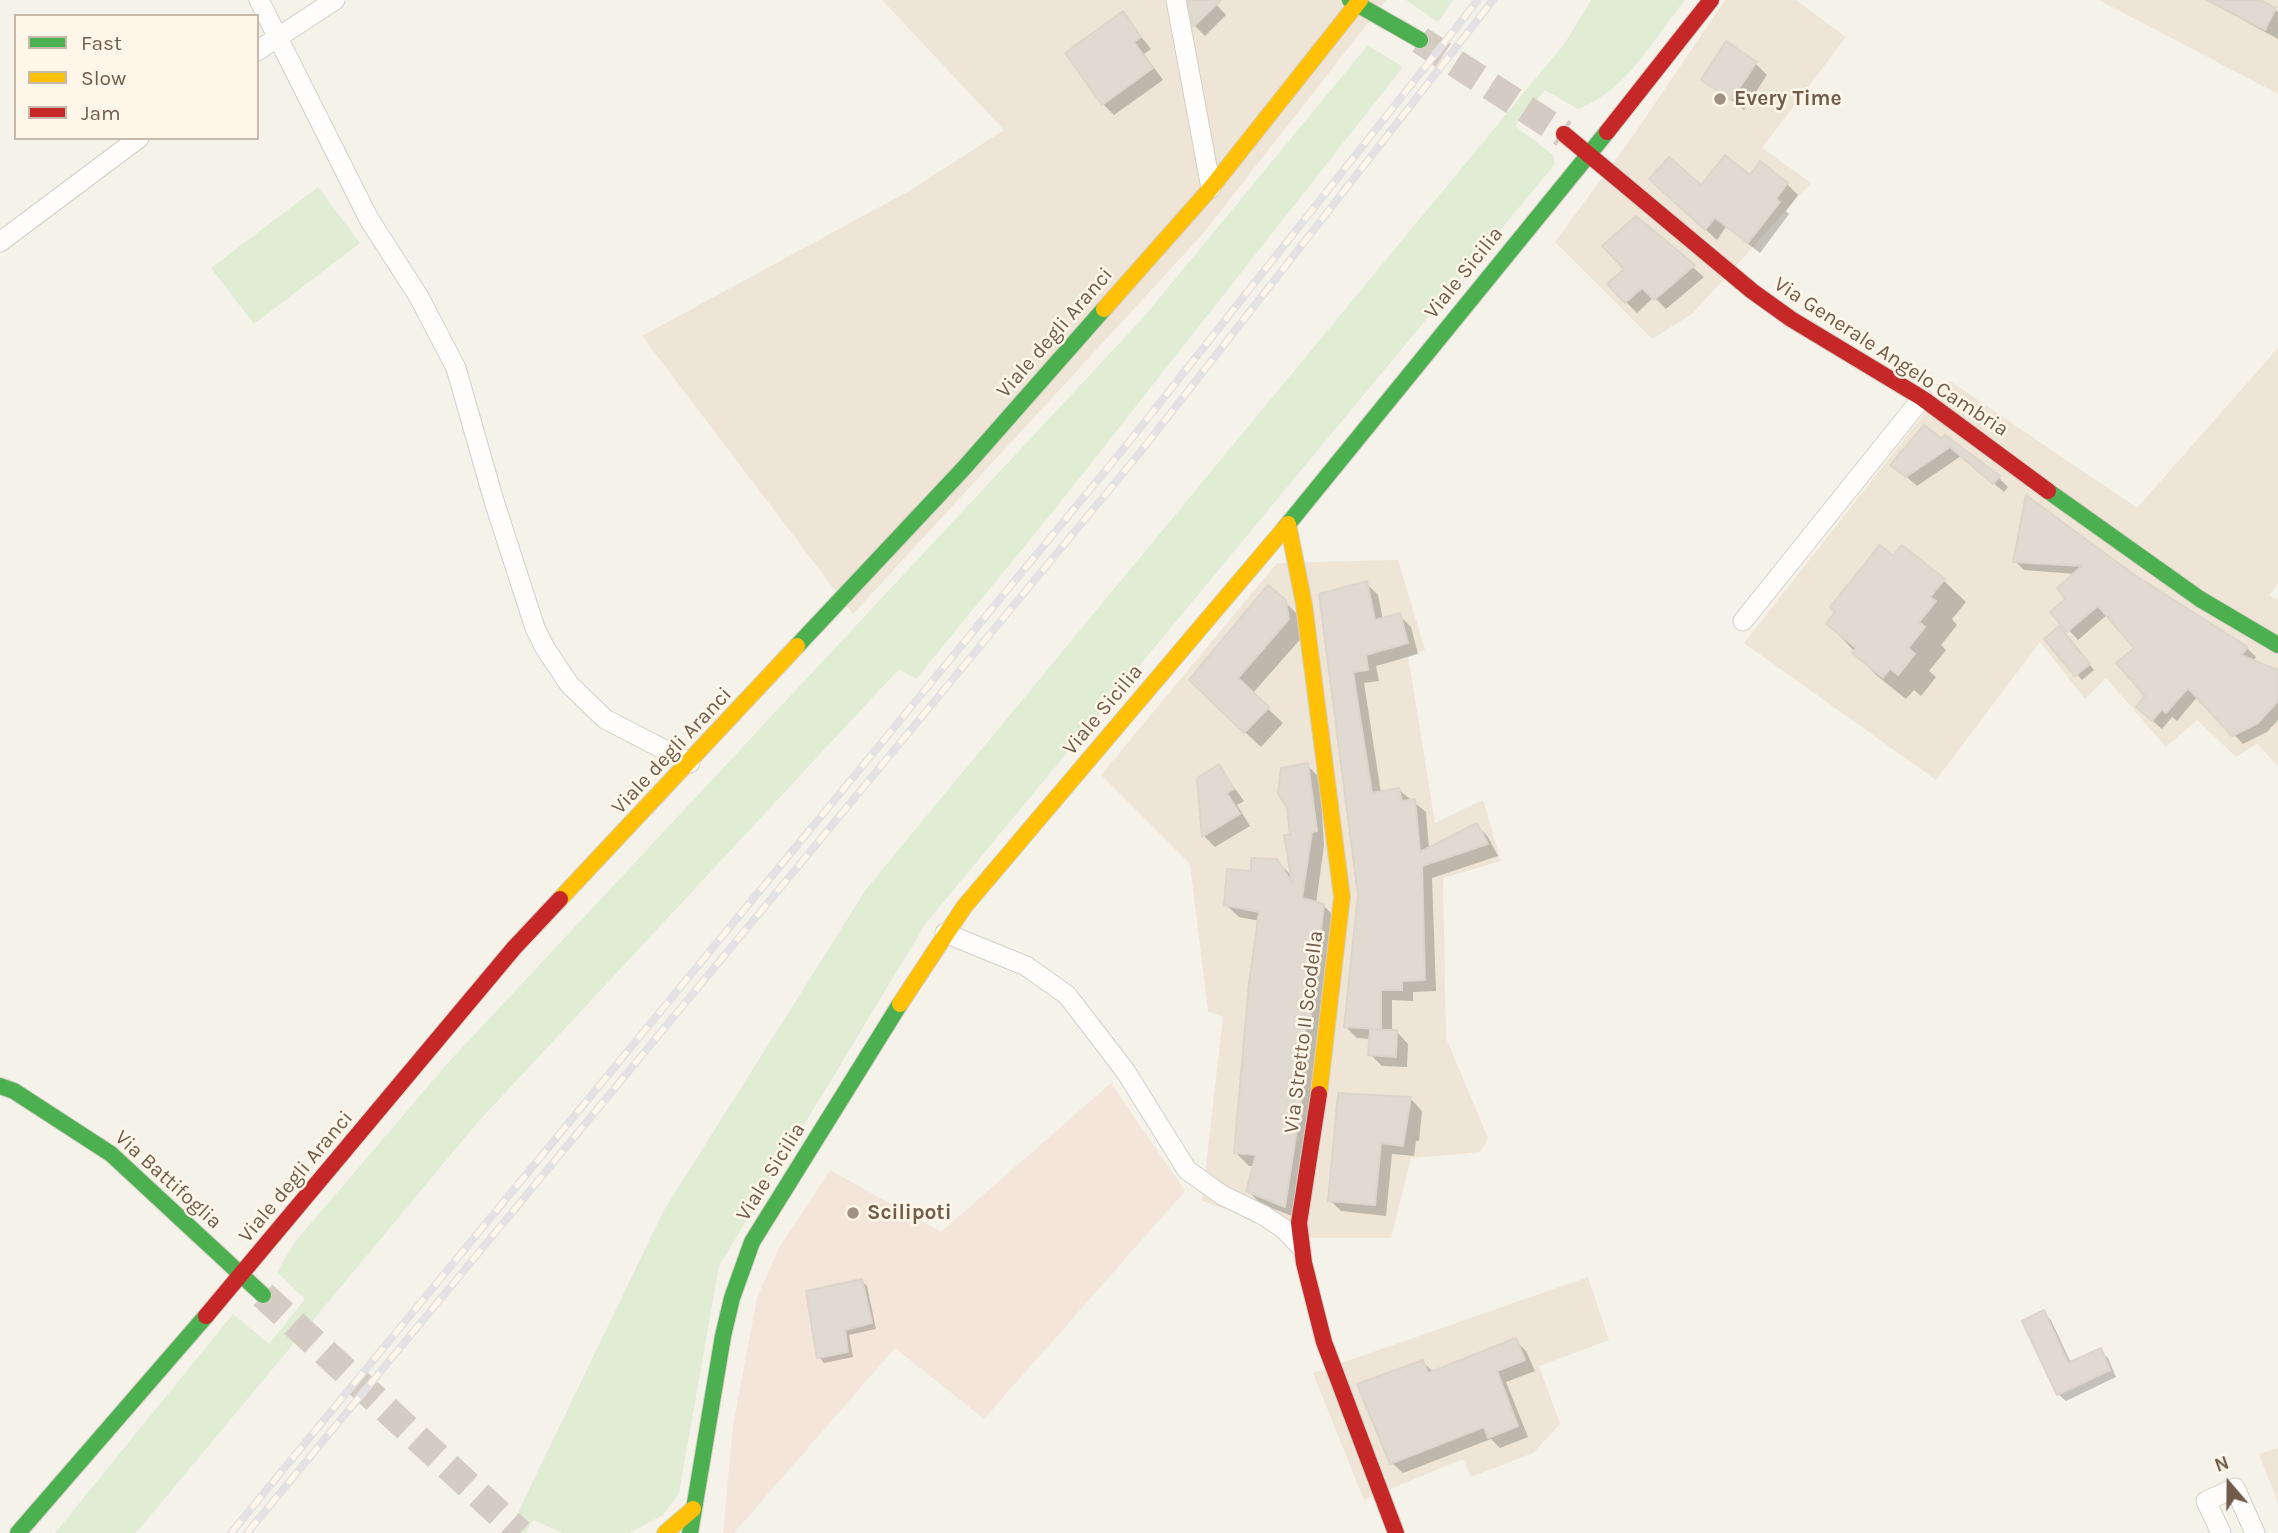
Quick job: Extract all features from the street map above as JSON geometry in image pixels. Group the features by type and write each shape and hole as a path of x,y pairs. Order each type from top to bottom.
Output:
{"street":[{"path":"258,0 369,219 419,297 456,368 494,501 535,628 545,648 569,684 605,719 690,763"},
{"path":"259,50 335,0"},
{"path":"1176,0 1211,188"},
{"name":"Viale Sicilia","path":"690,1533 732,1298 752,1242 945,933 1288,524 1590,155 1711,0"},
{"path":"1355,1 1420,40"},
{"name":"Viale degli Aranci","path":"18,1533 242,1275 514,948 964,468 1211,188 1355,1"},
{"name":"Via Generale Angelo Cambria","path":"1564,134 1752,291 1821,339 1922,398 2200,599 2278,645"},
{"path":"0,242 135,140"},
{"path":"1743,621 1922,398"},
{"name":"Via Stretto II Scodella","path":"1288,524 1304,604 1342,897 1321,1080 1299,1223 1301,1247 1321,1329 1396,1533"},
{"path":"945,933 1026,966 1067,995 1126,1072 1187,1170 1222,1195 1263,1215 1301,1247"},
{"name":"Via Battifoglia","path":"0,1086 14,1091 111,1154 263,1295"},
{"path":"2221,1533 2206,1501 2235,1488 2255,1533"},
{"path":"665,1533 693,1509"}],"shaded area":[{"path":"882,0 1386,0 1201,236 853,614 642,336 909,191 1004,130"},
{"path":"1725,0 1796,0 1846,37 1762,148 1811,183 1692,314 1652,339 1555,242 1635,133"},
{"path":"2099,0 2278,0 2278,94"},
{"path":"2278,348 2278,583 2269,595 2278,600 2278,766 2257,744 2236,757 2197,720 2166,747 2106,678 2085,699 2040,642 1936,780 1744,643 1950,381 2137,508"},
{"path":"1398,560 1425,650 1408,656 1435,823 1483,800 1501,861 1443,878 1446,1038 1488,1138 1480,1152 1411,1158 1391,1238 1313,1238 1202,1201 1223,1017 1208,1011 1190,864 1101,775 1277,563"},
{"name":"Scilipoti","path":"1111,1083 1185,1191 984,1419 895,1348 734,1533 723,1533 733,1426 757,1298 780,1246 830,1170 941,1232","holes":["862,1279 872,1323 845,1330 848,1352 817,1358 806,1291"]},
{"path":"1588,1277 1609,1340 1539,1366 1560,1424 1533,1453 1471,1477 1463,1459 1364,1500 1313,1373"},
{"path":"2278,1448 2278,1503 2259,1454"}],"green space":[{"path":"1406,0 1453,0 1438,22"},
{"path":"1591,0 1685,0 1638,62 1611,90 1578,109 1545,90 1515,126 1553,155 1555,164 926,923 719,1266 679,1493 663,1515 629,1533 563,1533 533,1520 526,1533 508,1533 664,1210 867,888 1565,43"},
{"path":"1368,45 1403,67 1055,509 916,679 899,669 478,1122 136,1533 55,1533 233,1314 269,1344 305,1299 277,1272 295,1242 447,1064 1143,318"},
{"path":"318,187 360,243 254,324 211,268"}],"building":[{"path":"1188,0 1221,0 1193,27"},
{"path":"2208,0 2260,0 2276,8 2265,30"},
{"path":"1123,11 1141,37 1134,42 1153,68 1102,105 1065,53"},
{"path":"1726,41 1757,62 1731,100 1701,80"},
{"path":"1725,155 1750,175 1760,161 1788,183 1776,199 1780,202 1748,243 1715,218 1705,230 1649,179 1669,157 1701,185"},
{"path":"1636,216 1695,265 1654,300 1642,288 1625,303 1607,284 1624,269 1602,246"},
{"path":"1924,425 1942,439 1945,435 2000,476 1993,484 1950,447 1906,477 1890,465"},
{"path":"2026,495 2133,574 2248,647 2241,655 2278,670 2278,701 2258,723 2232,736 2188,688 2166,713 2162,709 2152,721 2136,707 2145,696 2116,663 2134,648 2098,606 2067,632 2050,612 2065,599 2057,588 2082,566 2013,562"},
{"path":"1880,545 1893,556 1902,545 1945,579 1930,597 1936,601 1919,622 1925,627 1908,648 1915,654 1898,675 1890,669 1883,678 1852,653 1856,648 1826,624 1835,612 1830,607"},
{"path":"1367,581 1375,620 1400,613 1408,643 1366,655 1368,670 1353,672 1372,793 1399,788 1402,801 1415,799 1420,852 1477,823 1488,844 1422,866 1425,980 1402,981 1402,990 1381,990 1381,1029 1344,1027 1358,895 1319,594"},
{"path":"1268,585 1286,600 1289,619 1238,678 1269,707 1244,733 1189,680"},
{"path":"2059,626 2090,664 2075,676 2044,639"},
{"path":"1308,763 1317,831 1312,832 1302,898 1324,904 1310,1026 1306,1026 1299,1090 1303,1090 1285,1207 1246,1191 1256,1155 1234,1153 1249,983 1259,912 1224,905 1227,869 1251,871 1251,858 1277,859 1292,883 1284,835 1290,835 1287,807 1278,794 1281,768"},
{"path":"1219,764 1234,789 1227,793 1240,814 1202,837 1197,778"},
{"path":"1370,1030 1397,1030 1396,1057 1368,1055"},
{"path":"1338,1093 1411,1097 1403,1146 1381,1143 1375,1205 1328,1201"},
{"path":"862,1279 872,1323 845,1330 848,1352 817,1358 806,1291"},
{"path":"2044,1310 2068,1363 2101,1348 2110,1370 2057,1395 2022,1321"},
{"path":"1516,1338 1525,1360 1497,1371 1518,1426 1488,1438 1484,1427 1390,1464 1357,1384 1423,1360 1428,1373"}],"tunnel":[{"path":"1420,40 1564,134"},
{"path":"263,1295 520,1533"}],"railway":[{"path":"231,1533 1125,447 1478,0"},
{"path":"247,1533 1138,455 1493,0"}],"traffic: fast":[{"path":"1350,0 1420,40"},
{"path":"1284,529 1607,132"},
{"path":"797,646 964,468 1104,309"},
{"path":"2048,491 2200,599 2278,645"},
{"path":"690,1533 723,1336 732,1298 752,1242 900,1004"},
{"path":"0,1086 14,1091 111,1154 263,1295"},
{"path":"18,1533 206,1316"}],"traffic: slow":[{"path":"1104,309 1211,188 1360,0"},
{"path":"1288,524 1304,604 1342,897 1319,1094"},
{"path":"900,1004 964,907 1284,529"},
{"path":"560,899 797,646"},
{"path":"665,1533 693,1509"}],"traffic: jam":[{"path":"1607,132 1711,0"},
{"path":"1564,134 1752,291 1791,319 1922,398 2048,491"},
{"path":"206,1316 514,948 560,899"},
{"path":"1319,1094 1299,1223 1304,1263 1324,1342 1396,1533"}],"place":[{"name":"Every Time","path":"1720,99"},
{"name":"Scilipoti","path":"853,1213"}]}
